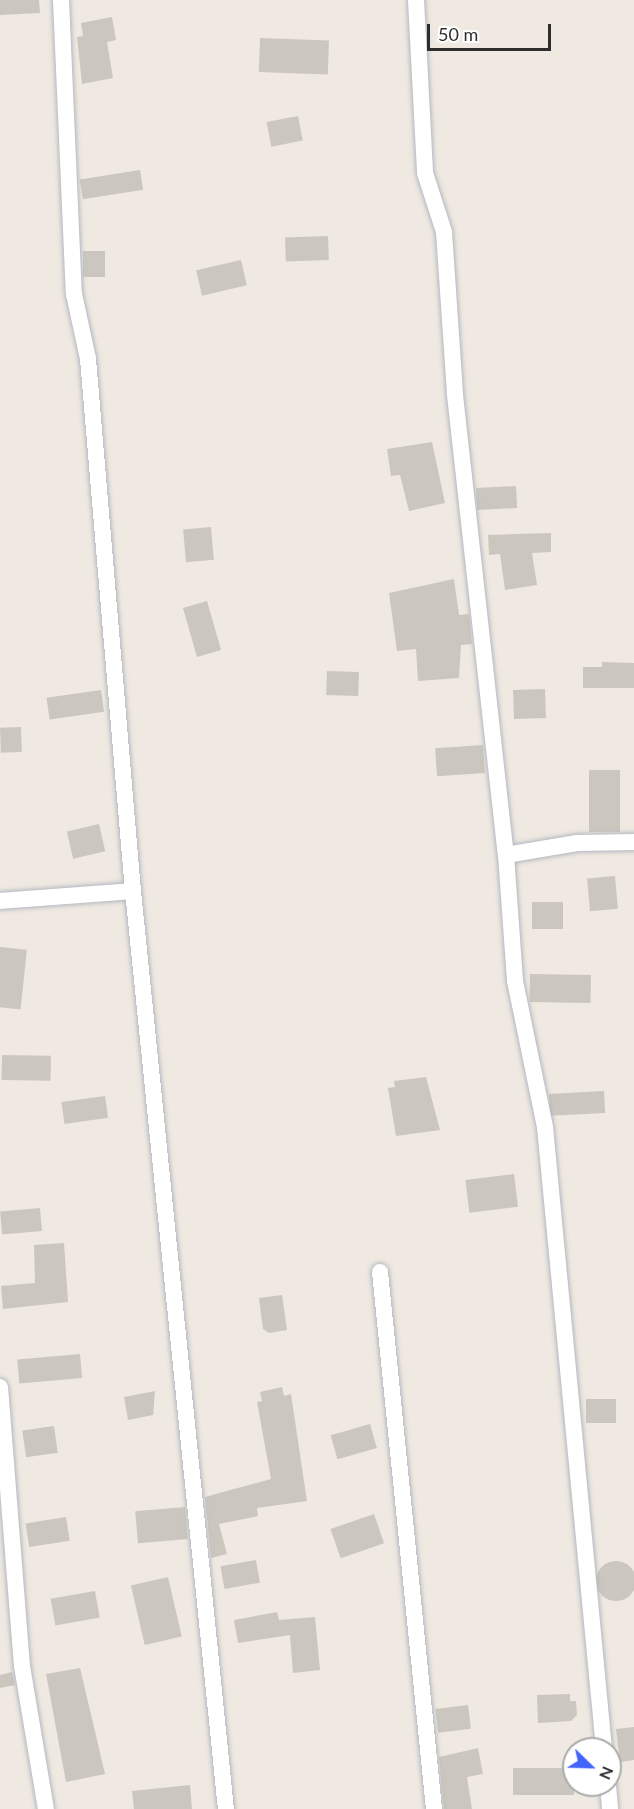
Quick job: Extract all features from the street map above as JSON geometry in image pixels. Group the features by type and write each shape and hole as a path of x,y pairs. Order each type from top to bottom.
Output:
{"street":[{"path":"61,0 73,285 88,359 132,891 226,1809"},
{"path":"416,0 425,173 444,232 455,395 506,855 515,981 545,1127 603,1737"},
{"path":"506,855 577,843 634,842"},
{"path":"0,901 132,891"},
{"path":"380,1272 434,1809"},
{"path":"0,1387 22,1666 46,1809"}],"building":[{"path":"0,0 39,0 40,13 0,15"},
{"path":"112,17 116,40 107,42 113,78 82,84 77,37 83,36 81,23"},
{"path":"260,38 329,40 328,74 259,72"},
{"path":"298,116 303,141 271,147 267,122"},
{"path":"140,170 143,190 83,199 80,180"},
{"path":"328,236 329,260 286,261 285,238"},
{"path":"83,251 105,251 105,277 83,277"},
{"path":"241,260 247,285 202,296 196,270"},
{"path":"432,442 445,503 409,511 400,475 391,476 387,449"},
{"path":"516,486 517,508 477,510 476,488"},
{"path":"211,527 214,560 186,562 183,529"},
{"path":"551,533 551,552 532,553 537,585 505,590 500,554 489,555 488,535"},
{"path":"454,579 459,615 469,614 472,644 461,645 459,678 418,681 416,649 397,651 389,593"},
{"path":"207,601 221,650 197,657 183,608"},
{"path":"602,662 634,663 634,688 583,688 583,667 602,667"},
{"path":"327,671 359,672 358,696 326,695"},
{"path":"545,689 546,718 514,719 513,690"},
{"path":"101,690 104,712 50,719 47,698"},
{"path":"21,727 22,752 1,753 0,728"},
{"path":"483,745 485,773 437,776 435,748"},
{"path":"589,770 620,770 620,832 589,832"},
{"path":"99,824 105,851 73,859 67,831"},
{"path":"615,876 618,909 590,911 587,878"},
{"path":"532,902 563,902 563,929 532,929"},
{"path":"0,947 27,950 21,1009 0,1007"},
{"path":"530,974 591,975 591,1003 530,1002"},
{"path":"2,1055 51,1056 51,1081 2,1080"},
{"path":"426,1077 440,1130 396,1136 388,1088 395,1087 394,1081"},
{"path":"604,1091 605,1113 550,1116 549,1094"},
{"path":"105,1096 108,1118 64,1124 61,1102"},
{"path":"514,1174 518,1207 469,1213 465,1180"},
{"path":"40,1208 42,1231 2,1234 0,1211"},
{"path":"64,1243 68,1302 3,1309 1,1286 35,1283 34,1245"},
{"path":"282,1295 287,1330 269,1333 263,1329 259,1298"},
{"path":"80,1354 82,1378 19,1383 17,1359"},
{"path":"282,1387 284,1396 291,1394 307,1501 257,1508 258,1516 219,1524 227,1554 211,1558 205,1497 271,1479 257,1402 262,1401 260,1392"},
{"path":"155,1391 153,1415 128,1420 124,1397"},
{"path":"586,1399 616,1399 616,1423 586,1423"},
{"path":"370,1424 377,1448 337,1459 331,1435"},
{"path":"54,1426 58,1453 26,1457 22,1430"},
{"path":"185,1507 188,1539 138,1543 135,1511"},
{"path":"374,1514 384,1543 341,1558 331,1529"},
{"path":"66,1517 70,1541 29,1547 26,1523"},
{"path":"256,1560 260,1583 225,1589 221,1566"},
{"path":"616,1561 630,1567 636,1581 630,1595 616,1601 602,1595 596,1581 602,1567"},
{"path":"168,1577 182,1636 145,1645 131,1586"},
{"path":"95,1591 100,1618 55,1625 51,1599"},
{"path":"277,1612 279,1620 315,1617 320,1670 293,1673 290,1635 238,1643 234,1620"},
{"path":"80,1668 105,1774 66,1782 46,1674"},
{"path":"12,1672 15,1685 0,1688 0,1675"},
{"path":"570,1694 570,1701 576,1701 577,1715 571,1721 538,1723 537,1695"},
{"path":"468,1705 471,1729 438,1733 435,1709"},
{"path":"634,1727 634,1760 622,1762 622,1737 617,1737 616,1729"},
{"path":"478,1748 483,1774 467,1777 472,1809 444,1809 439,1757"},
{"path":"513,1768 562,1768 562,1795 513,1795"},
{"path":"190,1785 192,1809 134,1809 132,1791"}]}
